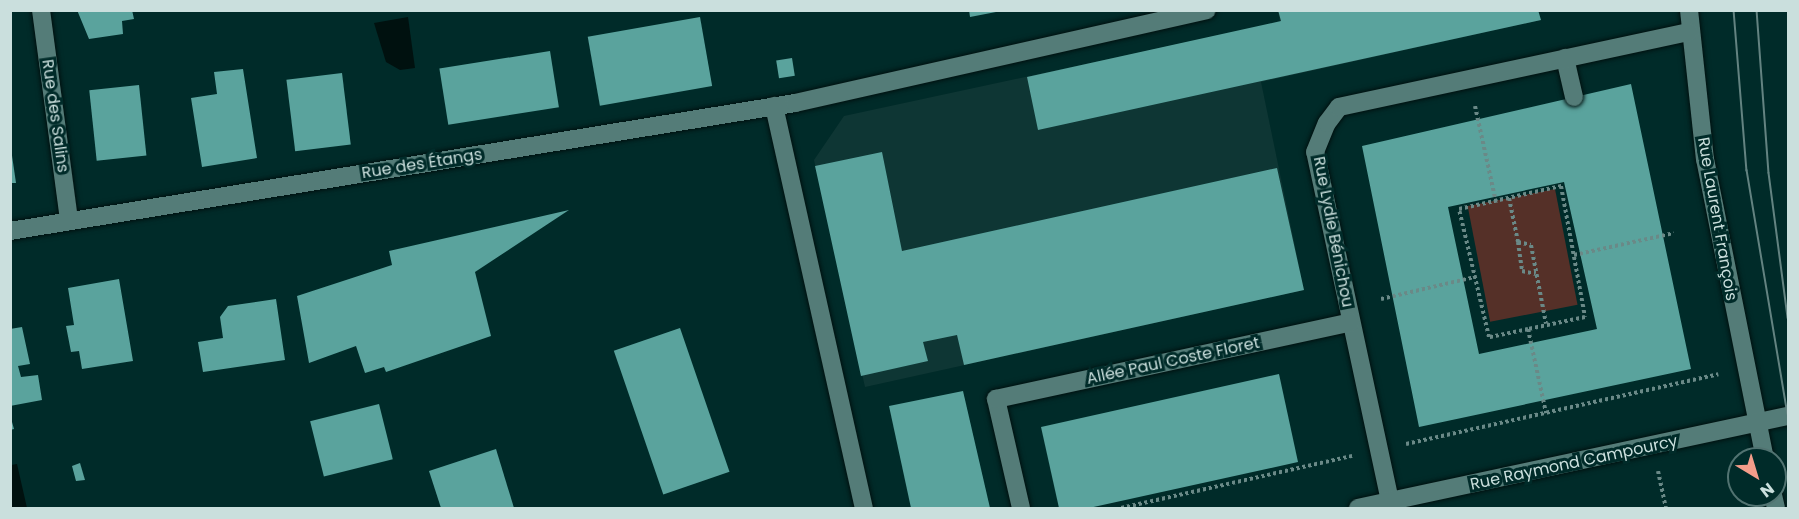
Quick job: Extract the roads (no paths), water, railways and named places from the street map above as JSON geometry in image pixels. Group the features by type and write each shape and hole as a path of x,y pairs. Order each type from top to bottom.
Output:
{"street":[{"name":"Rue des Salins","path":"41,10 69,221"},
{"name":"Rue des Étangs","path":"10,231 774,106 1207,10"},
{"name":"Rue Laurent François","path":"1689,10 1689,32 1705,159 1762,447"},
{"name":"Rue Lydie Bénichou","path":"1390,501 1315,152 1327,123 1339,107 1689,32"},
{"path":"1565,58 1574,97"},
{"path":"774,106 864,508"},
{"name":"Allée Paul Coste Floret","path":"1021,508 996,399 1351,322"},
{"name":"Rue Raymond Campourcy","path":"1358,508 1758,426 1788,416"}],"tram line":[{"path":"1734,10 1747,170 1788,414"},
{"path":"1757,10 1769,173 1788,318"}]}
